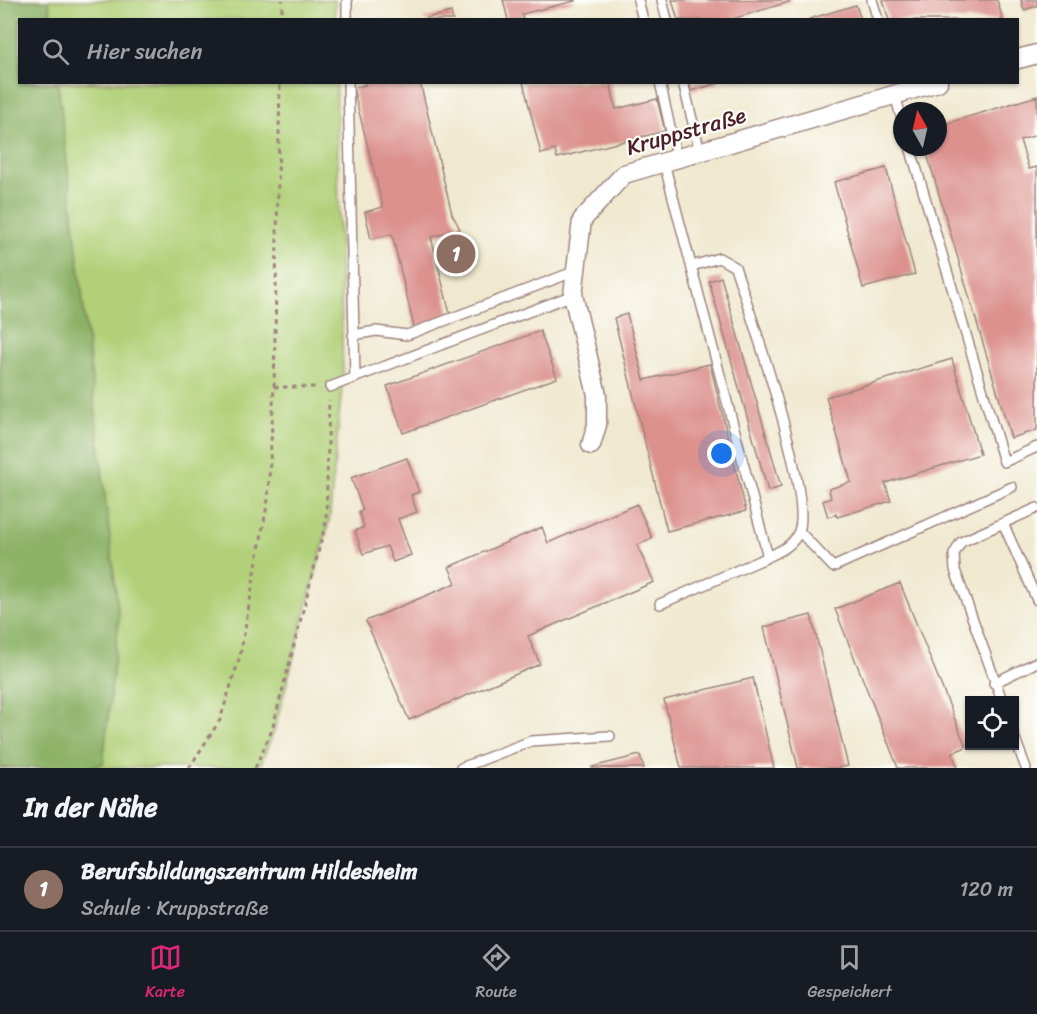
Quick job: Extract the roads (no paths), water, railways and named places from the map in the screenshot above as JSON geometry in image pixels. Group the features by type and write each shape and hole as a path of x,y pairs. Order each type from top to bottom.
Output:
{"street":[{"path":"1019,58 1037,54"},
{"name":"Kruppstraße","path":"591,445 597,425 597,395 573,295 582,220 624,174 897,91 929,84"}],"lane":[{"path":"347,0 347,18"},
{"path":"638,0 642,18"},
{"path":"662,0 666,18"},
{"path":"872,0 877,18"},
{"path":"348,84 355,378"},
{"path":"660,84 671,161 692,266 768,557"},
{"path":"683,84 700,152"},
{"path":"913,156 1004,462 1037,447"},
{"path":"660,604 768,557 791,544 799,531 799,484 761,345 735,267 718,258 692,266"},
{"path":"353,335 376,331 407,335 576,271"},
{"path":"330,387 573,295"},
{"path":"799,531 833,567 1012,487"},
{"path":"1000,696 955,570 954,554 961,542 1037,508"},
{"path":"1003,523 1037,600"},
{"path":"994,683 1037,662"},
{"path":"462,768 531,741 610,736"},
{"path":"1019,749 1026,768"}],"place":[{"name":"Berufsbildungszentrum Hildesheim","path":"456,254"}]}
